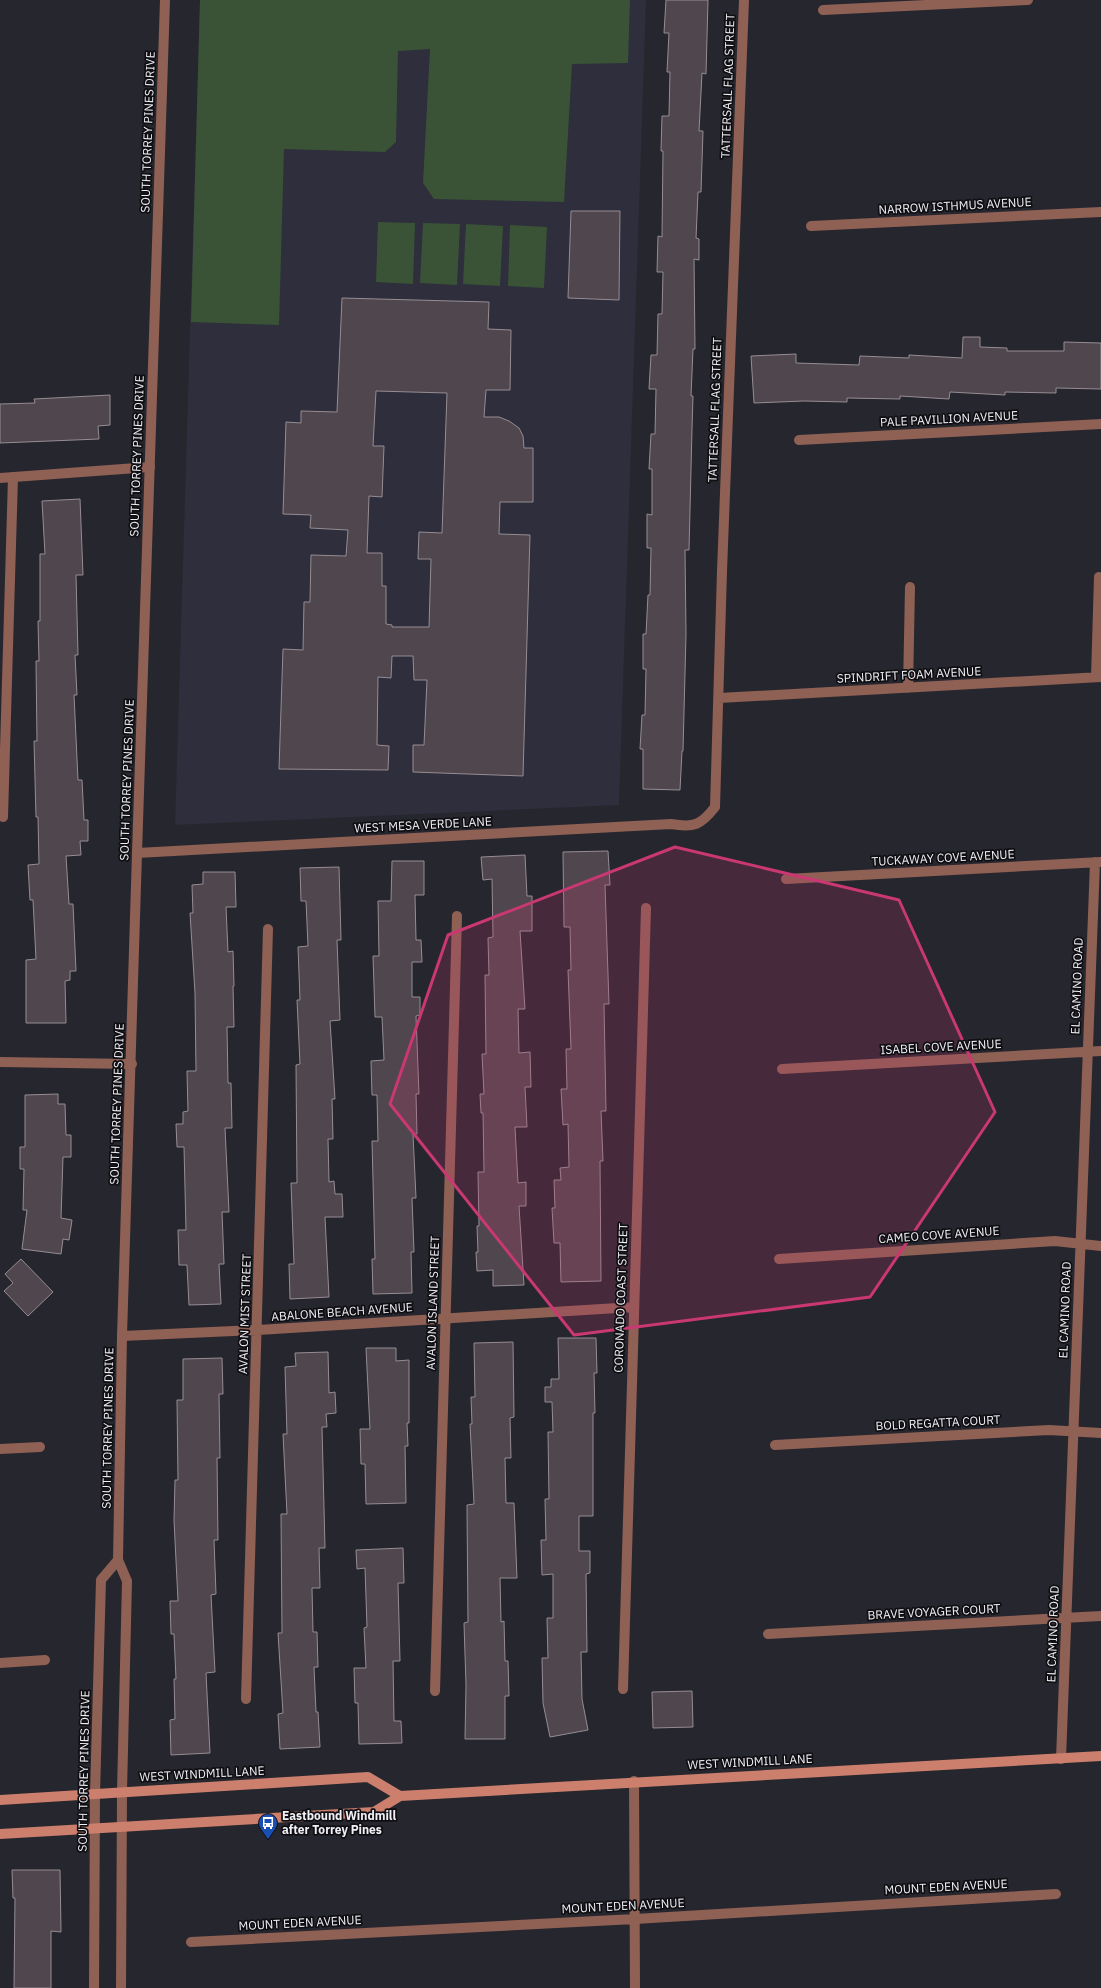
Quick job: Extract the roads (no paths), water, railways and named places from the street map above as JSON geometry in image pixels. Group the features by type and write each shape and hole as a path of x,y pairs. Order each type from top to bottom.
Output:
{"main road":[{"name":"WEST WINDMILL LANE","path":"0,1834 374,1812 400,1796 634,1781 1101,1756"},
{"name":"WEST WINDMILL LANE","path":"0,1800 368,1777 400,1796"}],"street":[{"name":"SOUTH TORREY PINES DRIVE","path":"121,1988 121,1826 127,1581 118,1560 122,1336 132,1064 137,853 165,0"},
{"name":"TATTERSALL FLAG STREET","path":"707,818 715,807 744,0"},
{"path":"823,10 1028,0"},
{"name":"NARROW ISTHMUS AVENUE","path":"811,226 1101,212"},
{"name":"PALE PAVILLION AVENUE","path":"799,440 1101,424"},
{"path":"0,478 150,467"},
{"path":"3,818 13,477"},
{"path":"1099,577 1099,677"},
{"path":"908,688 910,587"},
{"name":"SPINDRIFT FOAM AVENUE","path":"718,698 1099,677"},
{"name":"WEST MESA VERDE LANE","path":"137,853 671,824 684,826 699,824 707,818"},
{"name":"TUCKAWAY COVE AVENUE","path":"786,880 1098,862"},
{"name":"EL CAMINO ROAD","path":"1062,1759 1088,1052 1098,862"},
{"name":"CORONADO COAST STREET","path":"623,1689 646,908"},
{"name":"AVALON ISLAND STREET","path":"435,1691 457,916"},
{"name":"AVALON MIST STREET","path":"246,1699 258,1330 268,928"},
{"name":"ISABEL COVE AVENUE","path":"782,1069 1101,1051"},
{"path":"0,1062 132,1064"},
{"name":"CAMEO COVE AVENUE","path":"779,1259 1055,1240 1101,1246"},
{"name":"ABALONE BEACH AVENUE","path":"122,1336 258,1330 634,1307"},
{"name":"BOLD REGATTA COURT","path":"775,1445 1049,1430 1074,1433 1101,1433"},
{"path":"0,1449 40,1447"},
{"name":"SOUTH TORREY PINES DRIVE","path":"94,1988 95,1794 101,1580 118,1560"},
{"name":"BRAVE VOYAGER COURT","path":"768,1634 1101,1616"},
{"path":"0,1663 45,1660"},
{"path":"634,1781 635,1988"},
{"name":"MOUNT EDEN AVENUE","path":"191,1942 635,1919 1056,1894"}],"place":[{"name":"Eastbound Windmill after Torrey Pines","path":"268,1840"}]}
